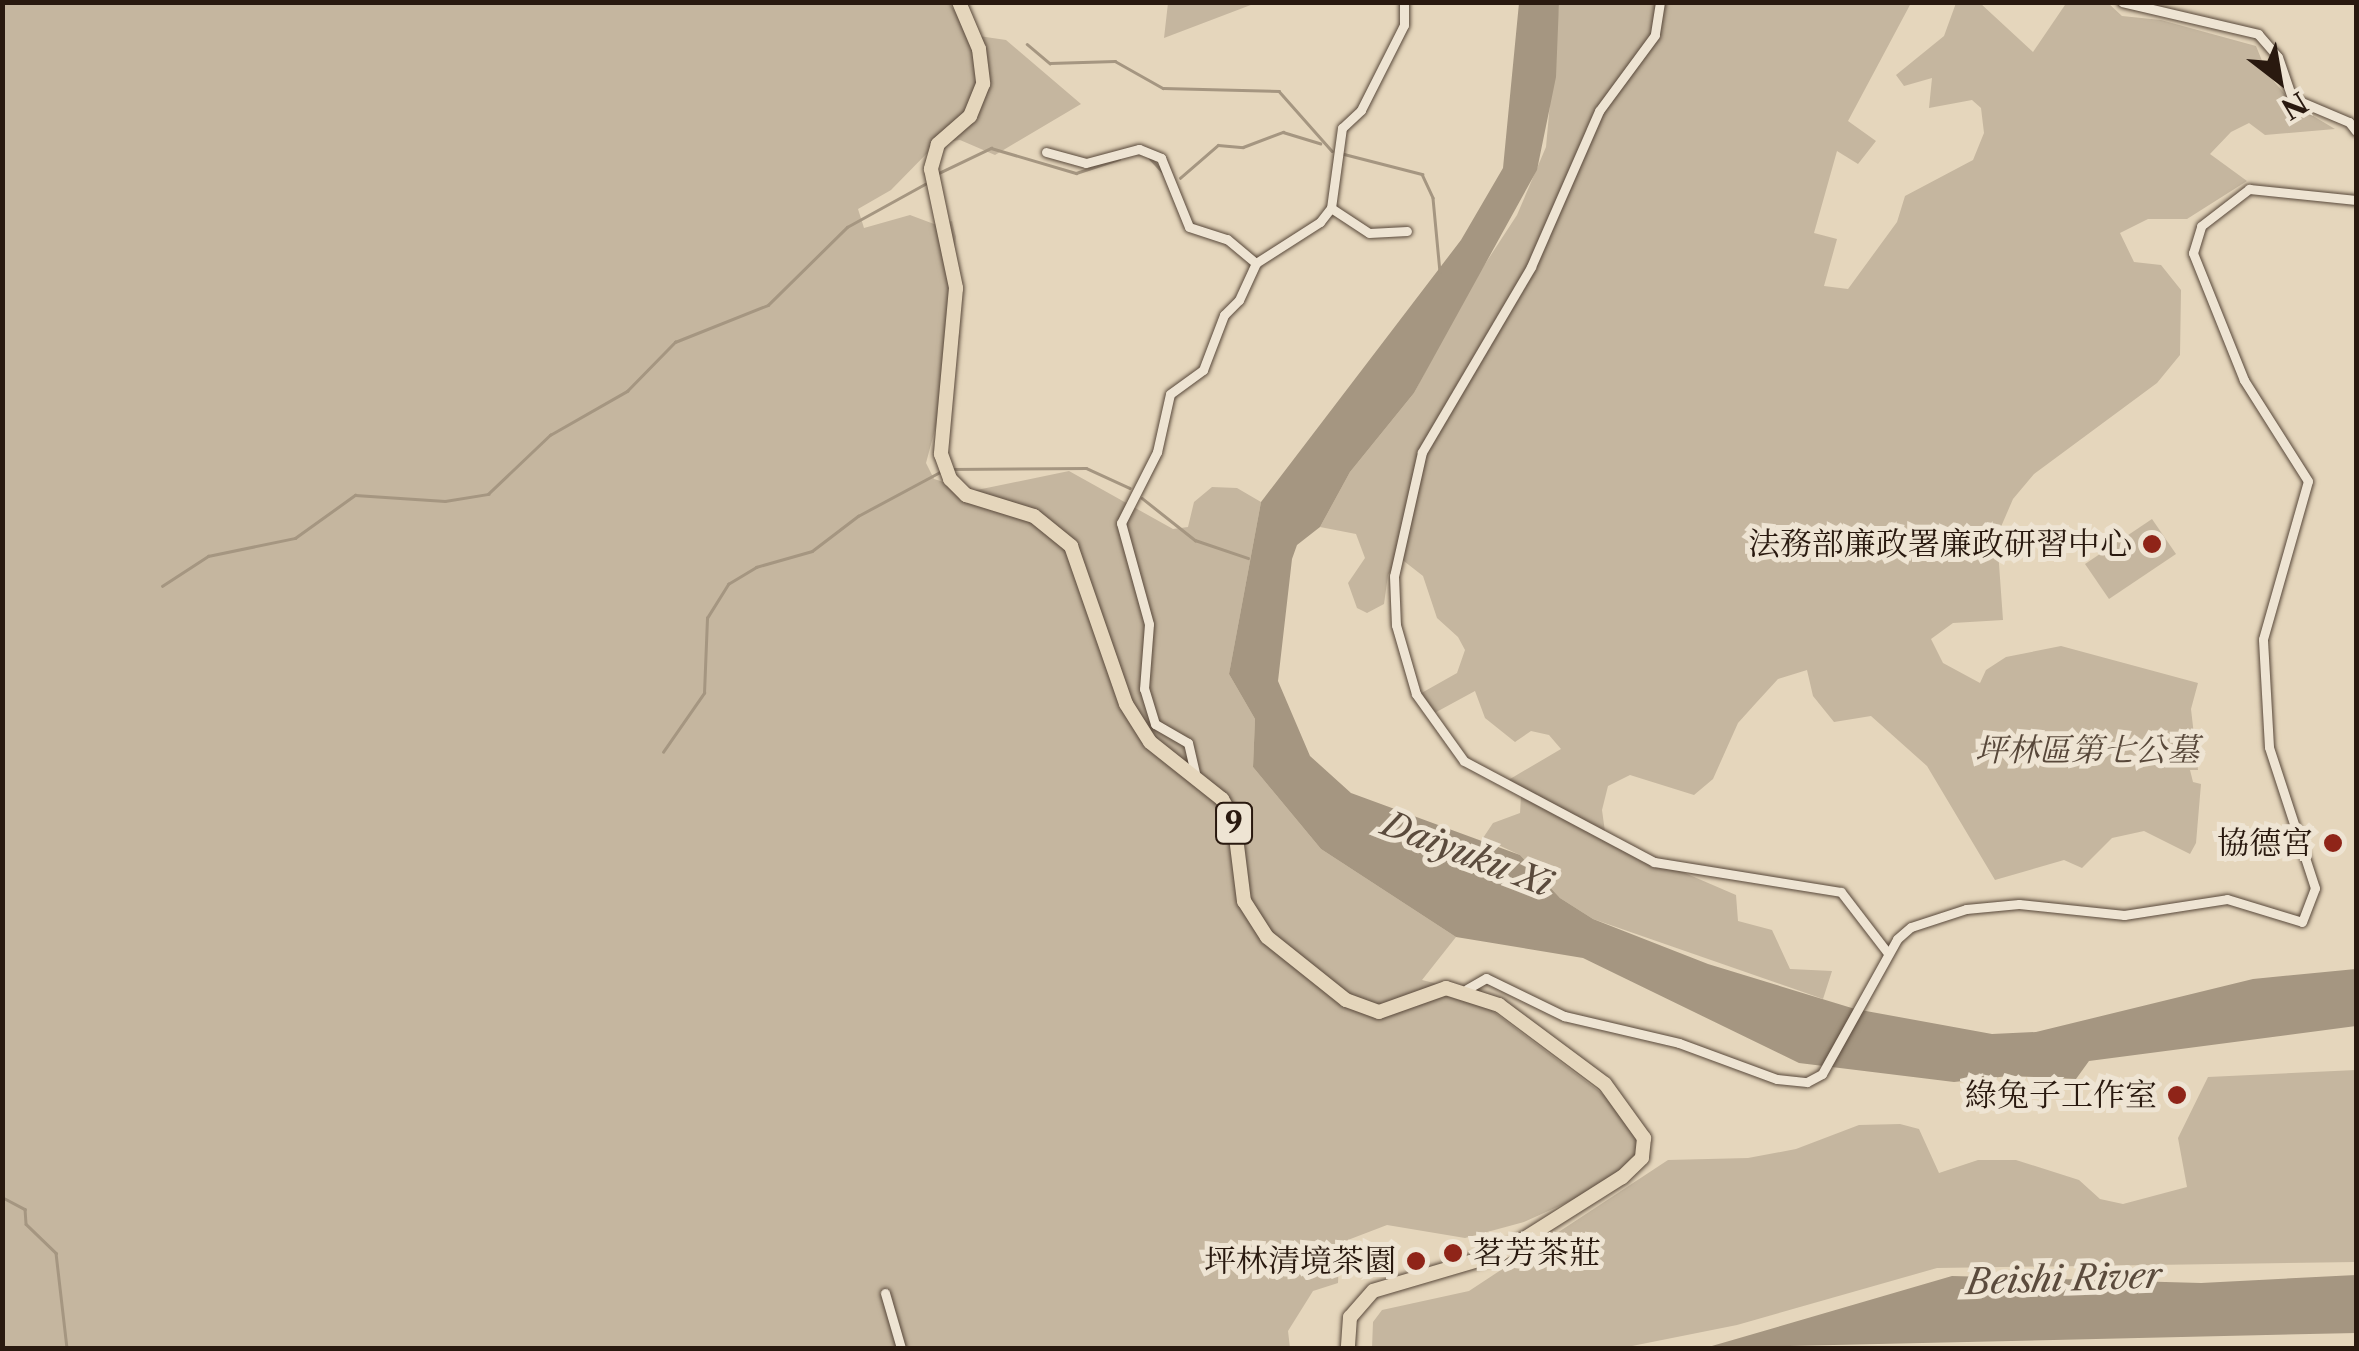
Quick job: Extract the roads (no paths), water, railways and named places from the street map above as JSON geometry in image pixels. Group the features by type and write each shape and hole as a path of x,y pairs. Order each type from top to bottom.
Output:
{"main road":[{"name":"9","path":"959,2 979,48 983,84 970,116 938,144 931,170 956,288 943,466 957,490 1034,516 1072,546 1136,724 1150,742 1196,773 1234,821 1251,919 1346,1000 1378,1012 1437,990 1467,990"},
{"path":"1348,1348 1350,1317 1373,1290 1482,1264 1622,1178 1642,1158 1640,1125 1606,1084 1524,1021 1467,990"}],"street":[{"path":"1196,773 1188,743 1155,724 1144,689 1149,624 1121,523 1157,452 1170,394 1202,370 1224,316 1239,300 1256,263 1320,222 1331,208 1342,128 1362,110 1395,42 1404,2"},
{"path":"1660,2 1655,35 1600,111 1531,267 1422,452 1394,576 1396,625 1416,694 1464,761 1654,862 1841,892 1887,952"},
{"path":"2122,2 2258,34 2278,56 2292,98 2349,122 2356,132"},
{"path":"1046,152 1086,163 1140,149 1161,158 1189,227 1227,240 1256,263"},
{"path":"1467,990 1486,978 1564,1016 1679,1042 1777,1079 1807,1082 1822,1074 1866,996 1882,976 1887,952 1910,928 1992,905 2124,915 2227,899 2302,922 2314,904 2312,878 2268,747 2263,639 2308,480 2244,380 2193,254 2201,226 2249,189 2356,200"},
{"path":"1331,208 1369,233 1408,231"},
{"path":"886,1293 901,1348"}],"water":[{"name":"Daiyuku Xi","path":"1519,3 1559,3 1556,77 1537,170 1414,393 1350,472 1320,527 1297,545 1292,559 1278,681 1310,756 1351,793 1520,855 1560,898 1593,919 1708,964 1855,1009 1992,1034 2036,1032 2253,979 2356,969 2356,1026 2089,1061 2076,1079 2009,1076 1954,1082 1799,1063 1583,958 1456,937 1321,849 1253,767 1255,719 1229,674 1261,502 1461,240 1503,168"},
{"path":"2356,1275 2356,1333 1705,1348 1952,1276 2201,1283"}],"waterway":[{"path":"1027,44 1050,63 1115,61 1163,88 1279,91 1332,151"},
{"path":"1180,178 1218,145 1243,147 1283,132 1320,143"},
{"path":"939,173 991,148 1076,173 1119,159"},
{"path":"1344,154 1422,174 1433,198 1440,272"},
{"path":"1150,158 1165,174"},
{"path":"162,586 208,556 295,538 355,495 445,501 488,494 550,435 627,391 675,342 768,305 847,227 925,184"},
{"path":"950,469 1086,468 1130,488"},
{"path":"663,752 704,693 707,618 728,584 756,567 812,551 858,516 940,472"},
{"path":"1142,498 1195,540 1248,558"},
{"path":"2,1197 25,1209 26,1224 56,1253 67,1348"}],"place":[{"name":"法務部廉政署廉政研習中心","path":"2152,544"},
{"name":"協德宮","path":"2333,843"},
{"name":"綠兔子工作室","path":"2177,1095"},
{"name":"茗芳茶莊","path":"1453,1253"},
{"name":"坪林清境茶園","path":"1416,1261"}],"park label":[{"name":"坪林區第七公墓","path":"2087,750"}],"water label":[{"name":"Beishi River","path":"2064,1279"}]}
